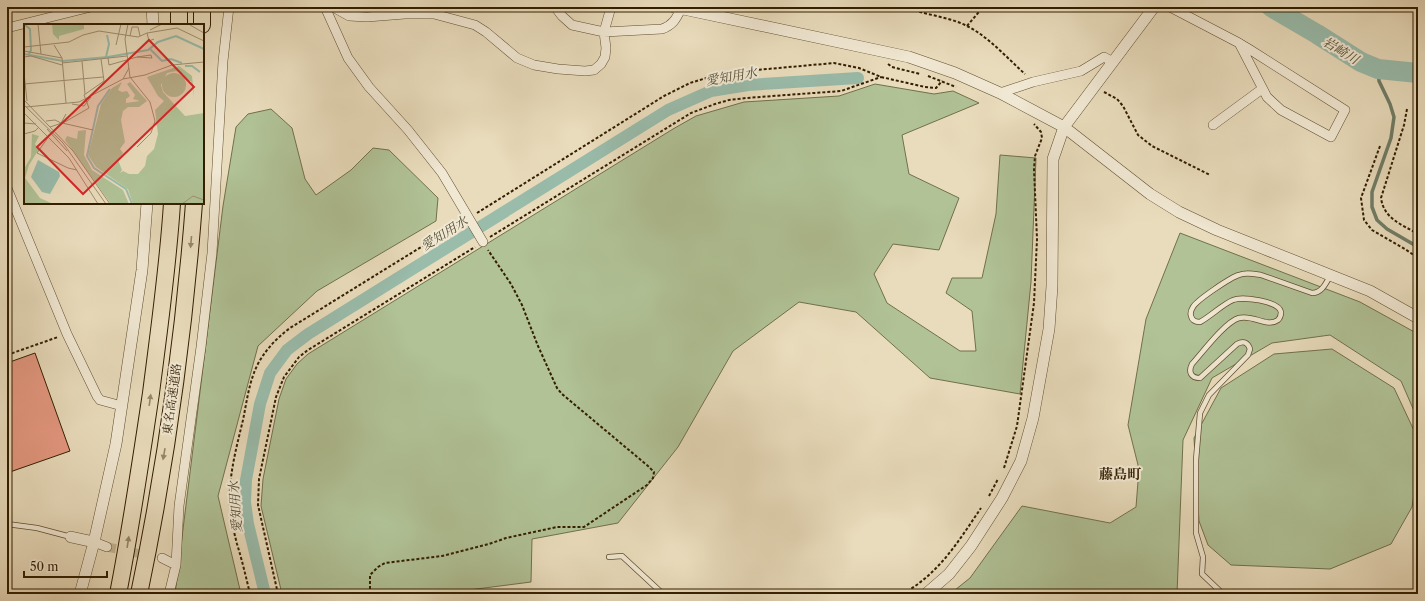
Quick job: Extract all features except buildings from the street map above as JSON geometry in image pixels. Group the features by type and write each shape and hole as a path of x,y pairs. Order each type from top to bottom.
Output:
{"highway":[{"path":"179,7 179,24"},
{"path":"202,7 202,24"},
{"name":"東名高速道路","path":"118,594 146,428 160,324 172,204"},
{"name":"東名高速道路","path":"139,594 166,446 182,331 194,204"}],"street":[{"path":"7,28 91,7"},
{"path":"152,7 153,24"},
{"path":"169,594 176,565 178,506 201,347 212,253 223,61 229,7"},
{"path":"325,7 348,58 369,87 408,130 442,174 483,242"},
{"path":"333,7 350,16 367,17 405,14 434,14 475,25 486,32 517,58 534,65 558,69 594,70 601,64 605,57 606,48 604,32 610,7"},
{"path":"555,7 572,25 604,32 662,29 674,23 677,8 909,57 955,73 1000,93 1064,127 1150,194 1178,212 1217,230 1370,291 1418,318"},
{"path":"926,594 949,574 971,546 1002,498 1021,461 1033,418 1049,329 1052,286 1053,159 1064,127 1154,7"},
{"path":"1170,7 1238,43 1345,110 1331,137 1281,110 1266,97 1238,43"},
{"path":"1000,93 1033,82 1081,71 1104,57 1113,62"},
{"path":"1213,125 1262,89"},
{"path":"7,188 67,334 97,396 100,400 122,406"},
{"path":"80,594 94,542 116,444 142,270 147,204"},
{"path":"71,537 108,547"},
{"path":"162,558 176,565"}],"lane":[{"path":"1222,594 1202,574 1203,557 1196,533 1196,460 1200,413 1209,395 1248,355 1250,349 1248,344 1245,342 1237,344 1200,378 1195,378 1192,376 1190,373 1190,368 1227,325 1234,320 1246,316 1254,317 1266,322 1272,322 1278,320 1281,313 1280,308 1264,301 1239,299 1233,300 1200,322 1196,322 1192,319 1190,315 1191,310 1198,301 1239,274 1261,275 1312,293 1317,293 1331,275"},
{"path":"7,524 36,528 71,537"},
{"path":"609,557 622,556 663,594"}],"path":[{"path":"905,7 917,12 950,20 966,26 984,36 1033,82"},
{"path":"966,26 983,7"},
{"path":"884,52 884,62 892,67 921,74"},
{"path":"250,594 232,524 230,509 232,473 248,392 253,376 267,349 290,328 664,96 690,83 708,77 743,71 834,63 859,68 881,77 925,87 936,88 942,81"},
{"path":"928,76 959,88"},
{"path":"278,594 262,524 258,498 259,479 276,397 284,377 300,356 691,113 714,104 746,98 841,91 881,77"},
{"path":"1096,85 1102,91 1117,99 1123,106 1138,135 1148,142 1210,175"},
{"path":"1407,109 1404,125 1380,198 1382,206 1388,216 1418,234"},
{"path":"986,501 1004,467 1017,426 1032,329 1037,239 1034,169 1036,156 1042,138 1041,132 1033,123"},
{"path":"1380,146 1361,198 1364,220 1372,230 1418,258"},
{"path":"370,594 370,575 378,567 386,563 442,556 506,538 557,527 584,527 647,484 653,478 654,472 648,466 562,394 557,388 522,305 511,284 483,242"},
{"path":"7,354 67,334"},
{"path":"903,594 926,578 939,566 982,507"}],"green space":[{"path":"875,84 934,94 953,91 979,103 902,135 909,174 959,198 939,250 893,244 874,274 887,303 960,351 976,351 972,311 946,293 952,278 982,278 996,214 1000,155 1036,158 1031,282 1020,394 930,378 856,312 799,302 733,351 678,447 618,523 532,539 531,582 453,592 453,594 282,594 261,506 263,479 279,399 286,379 297,364 308,354 696,116 744,102 839,96"},
{"path":"271,109 292,128 305,179 316,195 351,170 373,148 389,150 438,198 436,221 317,291 258,346 218,496 241,594 175,594 223,206 236,127 248,114"},
{"path":"1180,233 1360,302 1418,334 1418,420 1401,381 1330,335 1272,343 1212,378 1183,440 1177,594 950,594 970,578 1022,506 1110,523 1136,507 1139,469 1128,425 1146,319"},
{"path":"1332,349 1394,388 1418,439 1418,469 1412,507 1391,544 1330,569 1231,565 1208,545 1199,521 1194,438 1221,388 1274,354"}],"waterway":[{"name":"岩崎川","path":"1271,7 1361,62 1378,69 1418,73"},
{"path":"1378,69 1379,81 1390,104 1394,117 1391,138 1372,192 1372,207 1377,220 1387,229 1418,247"},
{"name":"愛知用水","path":"265,594 248,524 245,502 246,480 260,404 270,373 287,350 308,334 668,110 711,91 748,85 858,78"}],"tunnel":[{"path":"107,547 162,558"}],"district":[{"name":"藤島町","path":"1120,474"}]}
